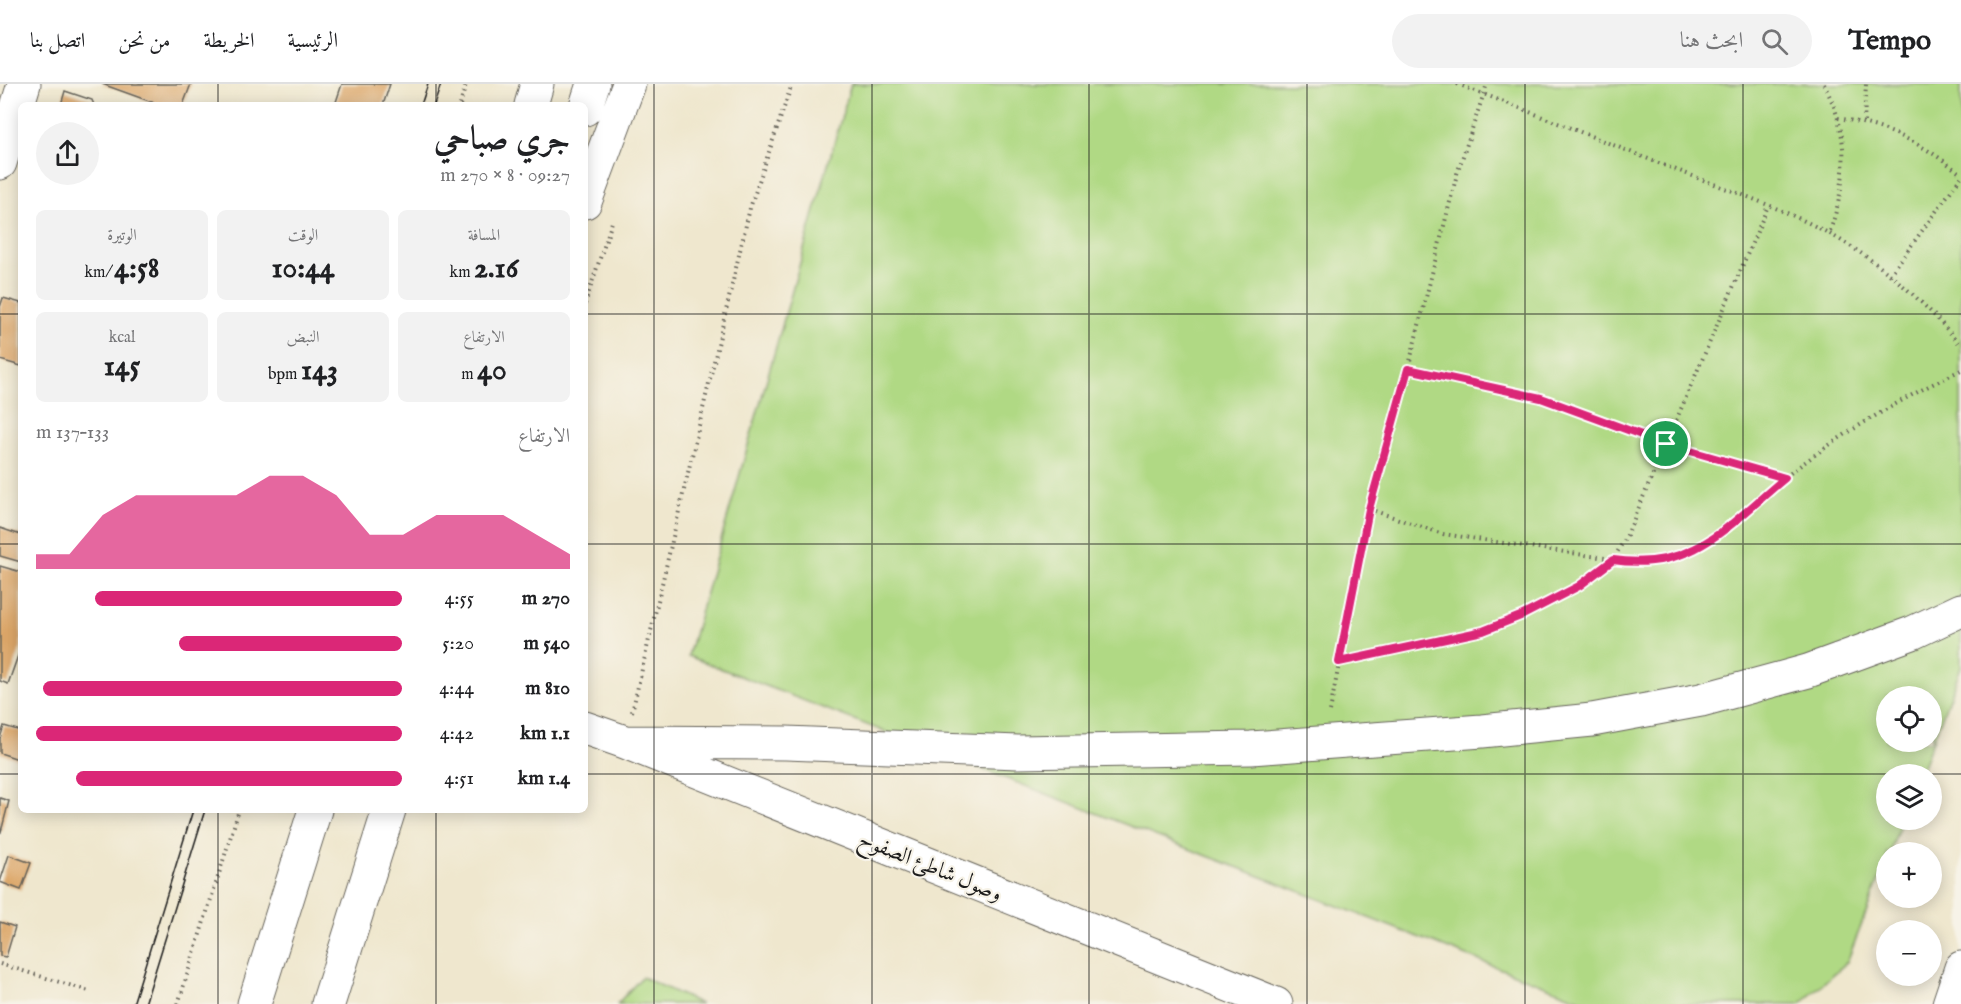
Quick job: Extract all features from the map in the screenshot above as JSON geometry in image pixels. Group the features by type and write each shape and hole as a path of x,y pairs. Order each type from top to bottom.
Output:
{"main road":[{"path":"0,163 6,120 24,84"},
{"path":"532,102 537,84"},
{"path":"587,102 593,84"},
{"path":"588,194 629,84"},
{"path":"625,742 786,743 1018,752 1251,748 1482,731 1592,720 1701,700 1808,671 1912,633 1961,610"},
{"name":"وصول شاطئ الصفوح","path":"588,729 1276,1004"},
{"path":"254,1004 314,813"},
{"path":"328,1004 388,813"},
{"path":"1949,1004 1961,968"}],"path":[{"path":"461,102 466,84"},
{"path":"625,742 750,208 792,84"},
{"path":"1457,84 1768,206 1829,234 1890,275 1921,301 1961,346"},
{"path":"1324,743 1369,509 1408,369 1457,174 1486,84"},
{"path":"1824,84 1838,118 1843,146 1843,175 1838,205 1829,234"},
{"path":"1864,122 1866,84"},
{"path":"1838,118 1864,122 1913,140 1936,154 1961,176 1890,275"},
{"path":"1339,662 1483,631 1523,615 1579,586 1613,560 1627,535 1768,206"},
{"path":"1408,369 1541,398 1666,444 1785,478"},
{"path":"1369,509 1443,534 1613,560 1650,562 1671,559 1709,542 1785,478 1841,437 1884,410 1961,370"},
{"path":"178,1004 238,813"},
{"path":"0,964 89,991"}],"green space":[{"path":"851,84 1961,84 1961,667 1942,717 1942,686 1876,686 1876,752 1928,752 1924,764 1876,764 1876,830 1898,830 1894,842 1876,842 1876,887 1847,962 1800,1004 1592,1004 688,656"},
{"path":"642,977 701,1004 617,1004"}],"building":[{"path":"102,84 191,84 184,102 152,102"},
{"path":"342,84 390,84 384,102 336,102"},
{"path":"65,91 93,102 62,102"},
{"path":"3,298 18,302 18,365 0,360 0,307"},
{"path":"0,528 18,534 18,561 0,556"},
{"path":"0,566 18,571 18,656 8,684 0,681"},
{"path":"4,726 18,730 18,759 0,753 0,738"},
{"path":"0,798 9,801 1,832 0,831"},
{"path":"9,855 31,863 21,890 0,882"},
{"path":"0,922 15,927 6,957 0,956"}],"tram line":[{"path":"422,102 428,84"},
{"path":"435,102 441,84"},
{"path":"133,1004 192,813"},
{"path":"145,1004 204,813"}],"route":[{"path":"1408,369 1541,398 1666,444 1785,478 1709,542 1691,552 1671,559 1650,562 1613,560 1579,586 1523,615 1483,631 1339,662 1369,509 1408,369"}]}
